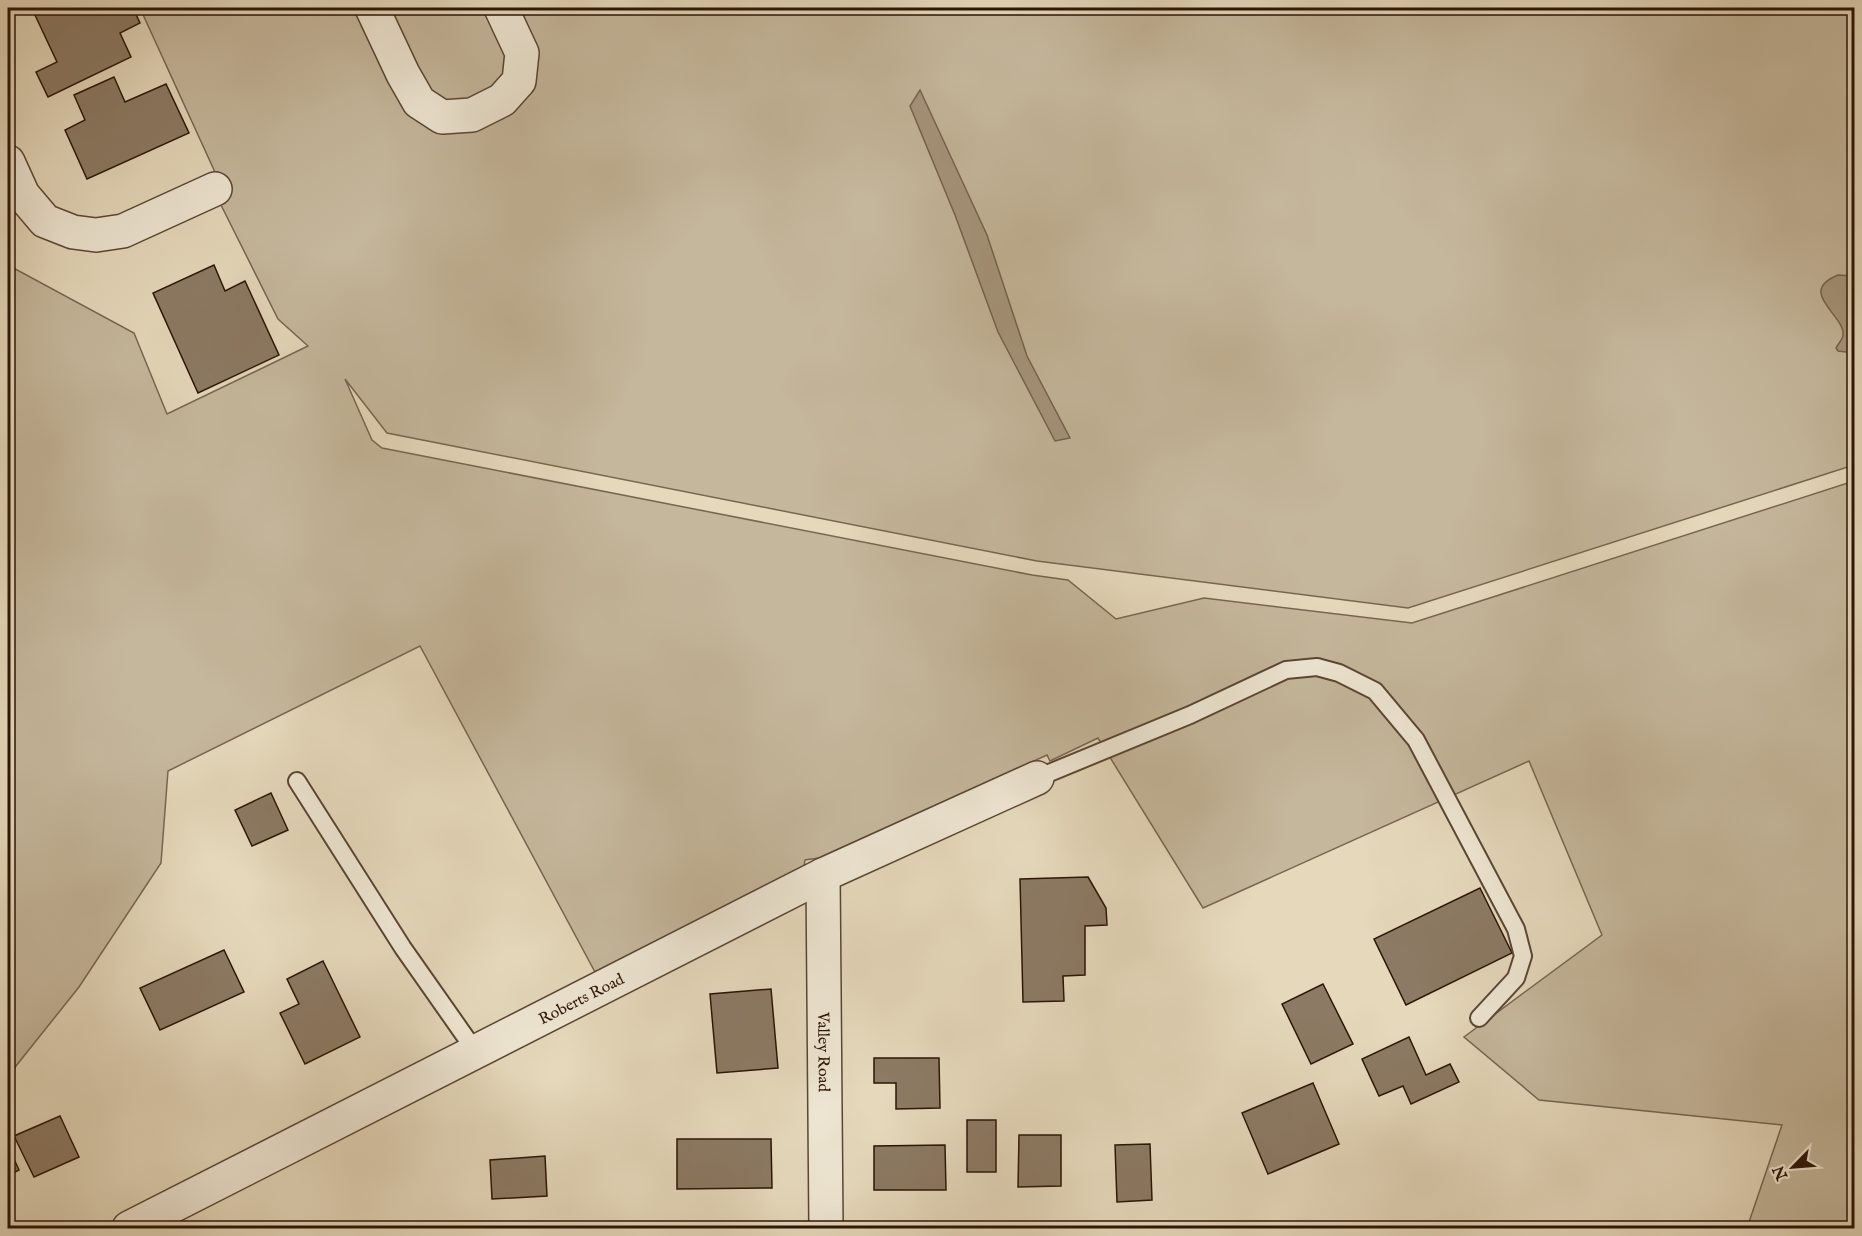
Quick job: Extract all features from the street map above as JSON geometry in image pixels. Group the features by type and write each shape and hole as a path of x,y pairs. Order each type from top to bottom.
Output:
{"street":[{"path":"372,8 419,102 442,117 472,116 502,100 519,81 522,52 501,8"},
{"path":"8,162 22,195 45,221 84,234 96,235 123,231 215,189"},
{"name":"Roberts Road","path":"129,1228 823,875 1037,778"},
{"name":"Valley Road","path":"823,875 826,1228"}],"lane":[{"path":"1037,778 1190,715 1286,670 1317,667 1339,672 1375,691 1416,740 1516,929 1523,956 1516,978 1479,1018"},
{"path":"297,781 409,956 476,1052"}],"shaded area":[{"path":"140,8 1854,8 1854,465 1408,608 1037,561 387,433 345,379 372,440 382,448 1032,575 1068,580 1116,619 1204,598 1412,623 1854,481 1854,1228 1747,1228 1782,1125 1539,1100 1464,1037 1602,935 1529,761 1203,908 1098,738 1050,761 1047,755 819,858 805,860 804,866 595,972 420,646 168,771 161,863 79,987 16,1066 8,1085 8,265 134,333 167,414 308,346 278,319 221,205 214,170"},
{"path":"920,90 987,235 1027,356 1070,438 1055,441 998,332 955,215 910,106"},
{"path":"1838,275 1854,276 1854,353 1838,351 1836,348 1843,337 1842,327 1822,296 1821,289 1826,282"}],"building":[{"path":"46,8 133,8 140,23 120,33 131,57 48,97 36,72 57,62 34,13"},
{"path":"114,77 125,102 166,84 189,133 87,179 65,130 85,120 74,95"},
{"path":"214,265 225,291 245,281 279,355 198,393 153,293"},
{"path":"271,793 288,830 252,846 235,810"},
{"path":"1088,877 1106,908 1107,925 1085,926 1085,975 1063,976 1064,1001 1023,1002 1020,879"},
{"path":"1480,888 1512,953 1406,1005 1374,939"},
{"path":"224,950 244,992 160,1030 140,988"},
{"path":"323,961 360,1037 305,1064 280,1013 299,1004 287,979"},
{"path":"1323,984 1353,1044 1311,1064 1282,1004"},
{"path":"771,989 778,1068 717,1073 710,994"},
{"path":"1409,1037 1426,1075 1450,1064 1459,1082 1411,1104 1403,1086 1379,1096 1362,1059"},
{"path":"874,1058 939,1058 940,1108 896,1109 896,1083 874,1083"},
{"path":"1313,1083 1339,1144 1268,1174 1242,1113"},
{"path":"60,1116 79,1157 34,1177 14,1136"},
{"path":"967,1120 996,1120 996,1172 967,1172"},
{"path":"1019,1135 1061,1135 1061,1186 1018,1187"},
{"path":"677,1139 771,1139 772,1188 677,1189"},
{"path":"1150,1144 1152,1200 1117,1202 1115,1145"},
{"path":"945,1145 946,1190 874,1190 874,1146"},
{"path":"8,1146 19,1170 8,1176"},
{"path":"545,1156 547,1196 492,1199 490,1160"}]}
